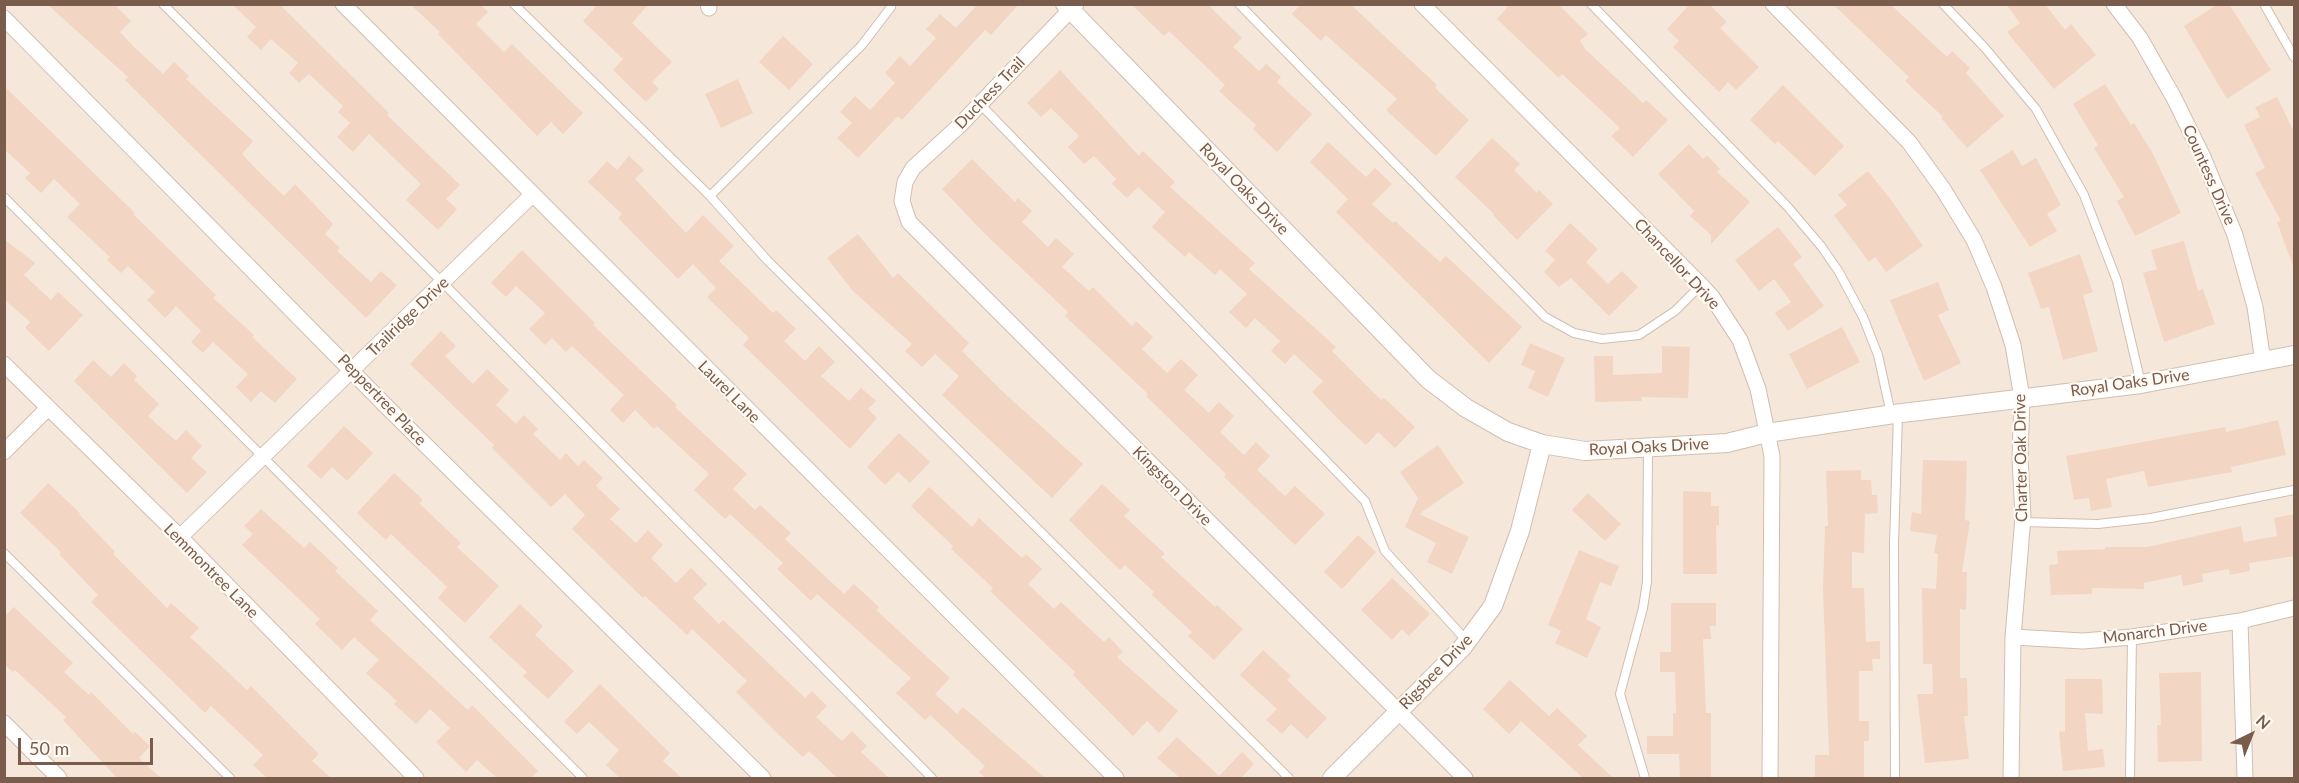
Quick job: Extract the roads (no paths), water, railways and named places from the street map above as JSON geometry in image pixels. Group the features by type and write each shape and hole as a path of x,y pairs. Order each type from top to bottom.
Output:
{"street":[{"name":"Laurel Lane","path":"343,4 1116,778"},
{"name":"Chancellor Drive","path":"1422,4 1701,285 1712,297 1740,340 1758,388 1772,456 1770,778"},
{"name":"Charter Oak Drive","path":"1773,4 1909,142 1943,189 1974,240 1994,287 2013,345 2022,398 2022,522 2013,637 2011,778"},
{"name":"Countess Drive","path":"2114,4 2140,38 2174,98 2203,157 2235,234 2256,307 2264,362"},
{"name":"Royal Oaks Drive","path":"1070,6 1428,379 1508,432 1542,444 1585,451 1727,443 1767,433 1895,414 2141,384 2295,355"},
{"name":"Duchess Trail","path":"905,182 922,159 980,104 1070,6"},
{"name":"Peppertree Place","path":"4,18 397,416 763,778"},
{"name":"Kingston Drive","path":"905,182 902,201 909,222 1465,778"},
{"name":"Trailridge Drive","path":"180,537 532,195"},
{"name":"Lemmontree Lane","path":"4,364 180,537 416,778"},
{"path":"4,452 48,408"},
{"name":"Rigsbee Drive","path":"1332,778 1468,641 1493,606 1506,572 1542,444"},
{"name":"Monarch Drive","path":"2013,637 2083,641 2132,637 2240,621 2295,608"},
{"path":"2240,621 2245,778"},
{"path":"4,723 59,778"}],"lane":[{"path":"163,4 443,283 932,778"},
{"path":"514,4 710,196 767,260 1288,778"},
{"path":"1239,4 1545,316 1574,333 1602,339 1640,335 1675,311 1701,285"},
{"path":"1591,4 1787,206 1821,246 1839,272 1863,317 1878,355 1895,414 1895,778"},
{"path":"1943,4 1985,48 2036,109 2084,195 2117,281 2141,384"},
{"path":"2264,4 2295,57"},
{"path":"710,196 862,45 891,5"},
{"path":"980,104 1365,501 1384,551 1468,641"},
{"path":"4,197 583,778"},
{"path":"1645,778 1620,694 1643,608 1647,582 1648,448"},
{"path":"2022,522 2098,524 2151,518 2295,490"},
{"path":"4,554 230,778"},
{"path":"2130,778 2132,637"}]}
